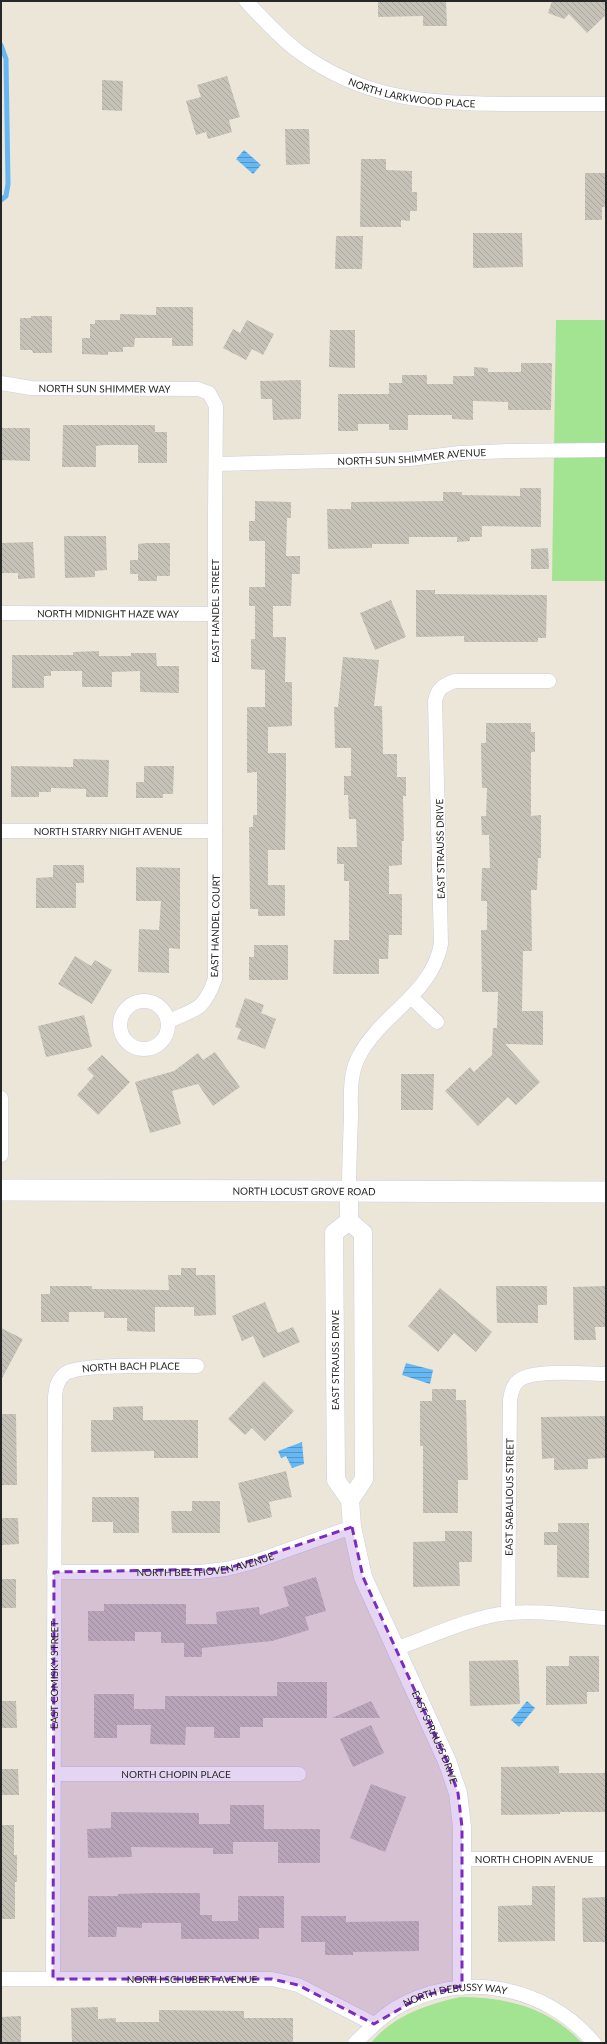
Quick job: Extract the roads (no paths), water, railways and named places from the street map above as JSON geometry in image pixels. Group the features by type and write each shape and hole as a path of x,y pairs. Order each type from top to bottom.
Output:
{"main road":[{"name":"NORTH LOCUST GROVE ROAD","path":"1,1190 606,1192"}],"street":[{"name":"NORTH LARKWOOD PLACE","path":"246,1 282,38 322,67 343,78 395,96 426,102 472,104 606,104"},
{"name":"NORTH SUN SHIMMER WAY","path":"1,382 31,388 182,388 198,389 209,393"},
{"name":"EAST HANDEL STREET","path":"209,393 216,406 214,514 215,831"},
{"name":"NORTH SUN SHIMMER AVENUE","path":"216,464 410,459 460,453 509,451 606,450"},
{"name":"NORTH MIDNIGHT HAZE WAY","path":"1,613 215,614"},
{"name":"EAST STRAUSS DRIVE","path":"462,1986 462,1827 458,1793 447,1762 363,1576 352,1527 350,1500 336,1480 334,1233 349,1221 350,1090 357,1059 374,1033 411,997 429,975 436,963 441,944 435,701 437,691 444,685 455,681 548,681"},
{"name":"NORTH STARRY NIGHT AVENUE","path":"1,831 215,831"},
{"name":"EAST HANDEL COURT","path":"168,1021 197,1009 209,997 215,979 215,831"},
{"path":"411,997 437,1022"},
{"path":"1,1098 1,1155"},
{"path":"349,1221 363,1233 364,1479 350,1500"},
{"name":"NORTH BACH PLACE","path":"66,1374 89,1368 197,1366"},
{"name":"EAST COMISKY STREET","path":"53,1979 55,1397 58,1383 66,1374"},
{"name":"EAST SABALIOUS STREET","path":"508,1613 510,1400 512,1390 517,1382 526,1376 541,1374 606,1374"},
{"name":"NORTH BEETHOVEN AVENUE","path":"54,1572 200,1572 226,1570 254,1562 352,1527"},
{"path":"395,1649 487,1617 508,1613 539,1613 606,1618"},
{"name":"NORTH CHOPIN PLACE","path":"54,1774 299,1774"},
{"name":"NORTH CHOPIN AVENUE","path":"462,1859 606,1859"},
{"name":"NORTH SCHUBERT AVENUE","path":"1,1979 272,1979 298,1985 374,2024"},
{"name":"NORTH DEBUSSY WAY","path":"355,2043 374,2024 395,2009 422,1996 462,1986 492,1988 517,1992 544,2003 565,2015 584,2031 594,2043"}],"water":[{"path":"244,150 261,165 253,174 236,159"},
{"path":"406,1363 433,1370 430,1384 402,1375"},
{"path":"302,1442 304,1464 292,1468 286,1456 281,1458 278,1451"},
{"path":"527,1701 535,1708 519,1727 511,1720"}],"waterway":[{"path":"1,45 6,59 8,184 6,196 1,200"}]}
